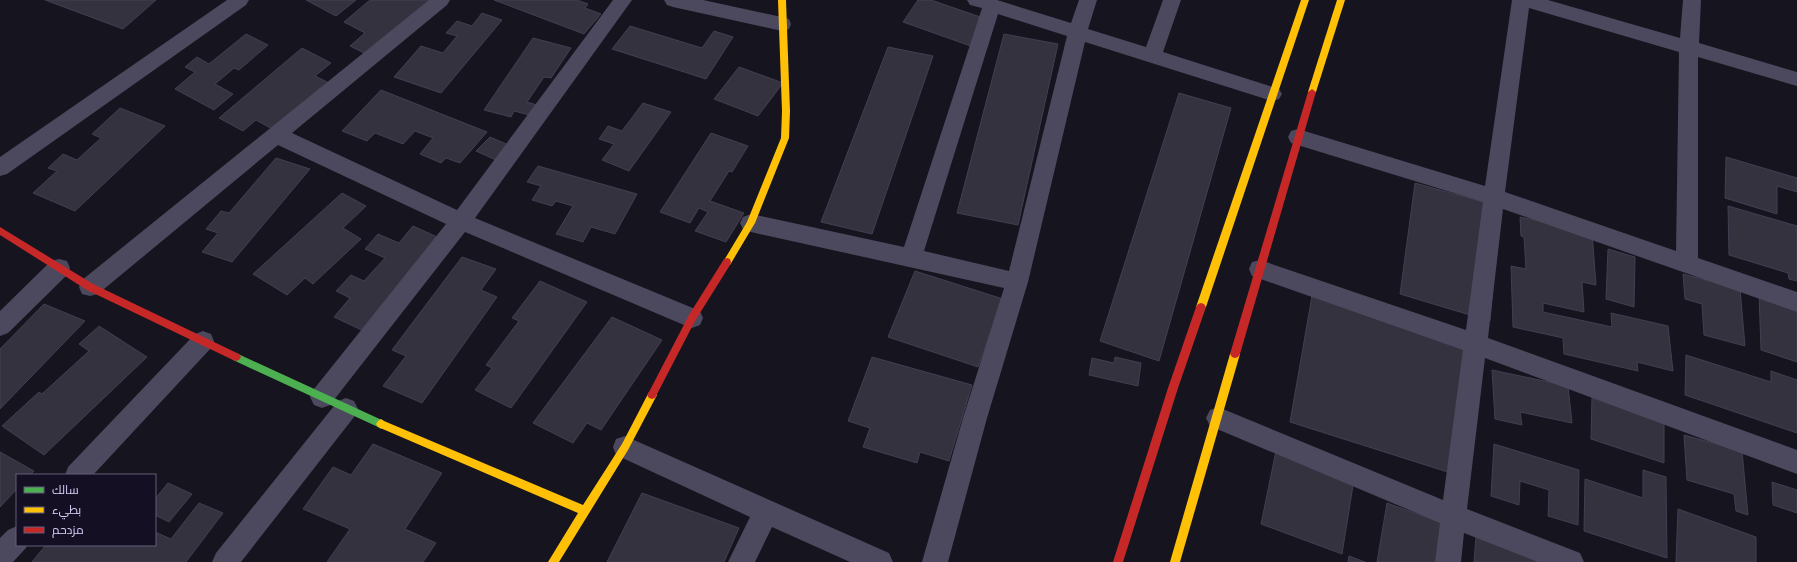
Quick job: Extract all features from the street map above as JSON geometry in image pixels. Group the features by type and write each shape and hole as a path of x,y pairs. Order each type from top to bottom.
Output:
{"main road":[{"path":"553,562 625,447 692,318 751,223 785,138 786,111 782,0"},
{"path":"1118,562 1173,388 1305,0"},
{"path":"1175,562 1218,418 1298,137 1341,0"},
{"path":"0,231 90,287 346,409 584,511"}],"street":[{"path":"0,168 240,0"},
{"path":"90,287 441,0"},
{"path":"322,397 461,221 623,0"},
{"path":"673,0 782,24"},
{"path":"935,562 975,418 1017,282 1078,31 1088,0"},
{"path":"1152,56 1172,0"},
{"path":"1448,562 1455,517 1494,197 1522,0"},
{"path":"1526,0 1797,79"},
{"path":"1686,264 1689,47 1692,0"},
{"path":"911,257 984,2 1272,94"},
{"path":"276,135 461,221 692,318"},
{"path":"1298,137 1494,197 1797,302"},
{"path":"751,223 911,257 1017,282"},
{"path":"0,326 59,268"},
{"path":"1260,269 1476,344 1797,462"},
{"path":"78,474 203,341"},
{"path":"225,562 346,409"},
{"path":"1218,418 1455,517 1571,562"},
{"path":"625,447 766,512 880,562"},
{"path":"741,562 766,512"},
{"path":"0,557 16,540"}],"building":[{"path":"45,0 156,0 123,29"},
{"path":"306,0 356,0 336,16"},
{"path":"370,0 431,0 368,55 350,46 365,33 344,22"},
{"path":"494,0 577,0 588,4 585,8 601,14 584,34"},
{"path":"918,0 931,0 995,22 979,49 903,22"},
{"path":"482,13 502,20 441,93 394,77 421,46 443,53 457,36 446,33 457,21 472,26"},
{"path":"630,26 702,48 714,31 733,37 706,79 612,49"},
{"path":"246,34 268,45 239,70 234,68 215,84 233,94 214,110 175,89 195,72 185,67 197,57 209,64"},
{"path":"1004,34 1058,44 1018,225 957,213"},
{"path":"533,38 571,48 551,78 544,77 527,102 544,107 537,117 514,111 511,117 484,110"},
{"path":"888,47 933,56 872,234 821,222"},
{"path":"302,48 331,63 315,76 329,83 276,131 256,120 243,131 219,118"},
{"path":"739,67 783,83 758,116 714,99"},
{"path":"381,90 487,132 460,163 446,158 441,163 420,154 433,138 415,131 403,144 375,133 367,141 342,131"},
{"path":"1179,93 1231,108 1159,361 1100,341"},
{"path":"643,103 671,112 629,171 602,160 614,144 599,139 608,126 622,131"},
{"path":"120,108 165,126 75,211 33,193 57,171 48,168 63,154 77,160 101,138 92,134"},
{"path":"711,133 748,146 732,172 729,171 710,201 744,213 726,242 695,231 708,212 699,208 690,223 660,212"},
{"path":"490,137 511,146 498,161 476,151"},
{"path":"1726,157 1797,178 1797,192 1777,186 1777,214 1725,198"},
{"path":"276,158 310,169 232,262 202,252 218,233 206,229 221,211 229,213"},
{"path":"538,166 637,194 615,234 591,227 583,242 556,234 573,206 556,201 552,206 532,200 541,186 527,182"},
{"path":"1415,183 1494,205 1496,252 1490,321 1400,294"},
{"path":"342,193 366,206 343,228 361,239 313,284 305,278 287,295 253,274"},
{"path":"1728,206 1797,226 1797,281 1789,279 1788,273 1729,255"},
{"path":"1520,217 1592,232 1596,285 1582,282 1584,312 1543,303 1543,312 1612,327 1611,313 1668,326 1673,371 1637,362 1638,371 1564,354 1563,338 1513,327 1511,266 1526,269 1524,237 1521,236"},
{"path":"413,226 446,241 368,333 334,317 350,298 336,291 351,275 364,281 385,258 365,249 378,234 399,243"},
{"path":"1608,249 1635,257 1634,307 1606,299"},
{"path":"462,257 496,269 481,290 497,297 422,403 383,386 406,356 392,350"},
{"path":"915,271 1003,299 978,367 888,337"},
{"path":"1683,274 1740,289 1745,346 1704,335 1702,304 1685,299"},
{"path":"540,281 587,302 511,408 475,390 492,368 486,365 519,321 512,318"},
{"path":"1759,293 1797,305 1797,362 1761,350"},
{"path":"1312,296 1469,342 1457,475 1290,422"},
{"path":"44,304 85,321 0,409 0,349"},
{"path":"612,317 662,340 601,430 587,423 573,443 533,423"},
{"path":"99,326 147,357 44,455 2,426 39,392 42,394 89,351 79,344"},
{"path":"1686,355 1771,382 1771,371 1797,380 1797,433 1685,395"},
{"path":"872,357 972,385 949,461 920,452 917,463 863,447 870,428 848,421"},
{"path":"1115,357 1141,363 1138,386 1089,375 1092,358 1114,363"},
{"path":"1492,370 1568,386 1572,423 1520,412 1522,425 1495,419"},
{"path":"1592,396 1664,419 1664,463 1591,439"},
{"path":"1684,435 1742,451 1748,515 1736,511 1734,494 1687,480"},
{"path":"373,444 442,473 405,529 436,543 423,562 327,562 350,529 303,509 333,467 351,475"},
{"path":"1494,444 1579,470 1578,525 1548,516 1549,490 1520,481 1519,505 1491,496"},
{"path":"1277,446 1355,473 1342,554 1261,524"},
{"path":"0,452 34,471 31,474 16,474 16,490 0,507"},
{"path":"1643,470 1666,477 1667,558 1584,531 1585,479 1643,498"},
{"path":"1772,482 1797,490 1797,513 1773,505"},
{"path":"168,483 192,494 169,522 156,516 156,498"},
{"path":"642,493 739,528 724,562 607,562"},
{"path":"199,503 223,513 186,562 32,562 45,546 156,546 156,532 171,539"},
{"path":"1387,503 1445,524 1441,562 1377,562"},
{"path":"1678,509 1756,537 1756,562 1676,562"},
{"path":"1477,524 1565,562 1474,562"},
{"path":"1349,556 1365,562 1348,562"}],"traffic: fast":[{"path":"236,357 381,424"}],"traffic: slow":[{"path":"727,262 751,223 785,138 786,111 782,0"},
{"path":"1201,307 1305,0"},
{"path":"1312,92 1341,0"},
{"path":"1175,562 1235,354"},
{"path":"553,562 625,447 652,395"},
{"path":"381,424 584,511"}],"traffic: jam":[{"path":"1235,354 1312,92"},
{"path":"0,231 90,287 236,357"},
{"path":"652,395 692,318 727,262"},
{"path":"1118,562 1173,388 1201,307"}]}
